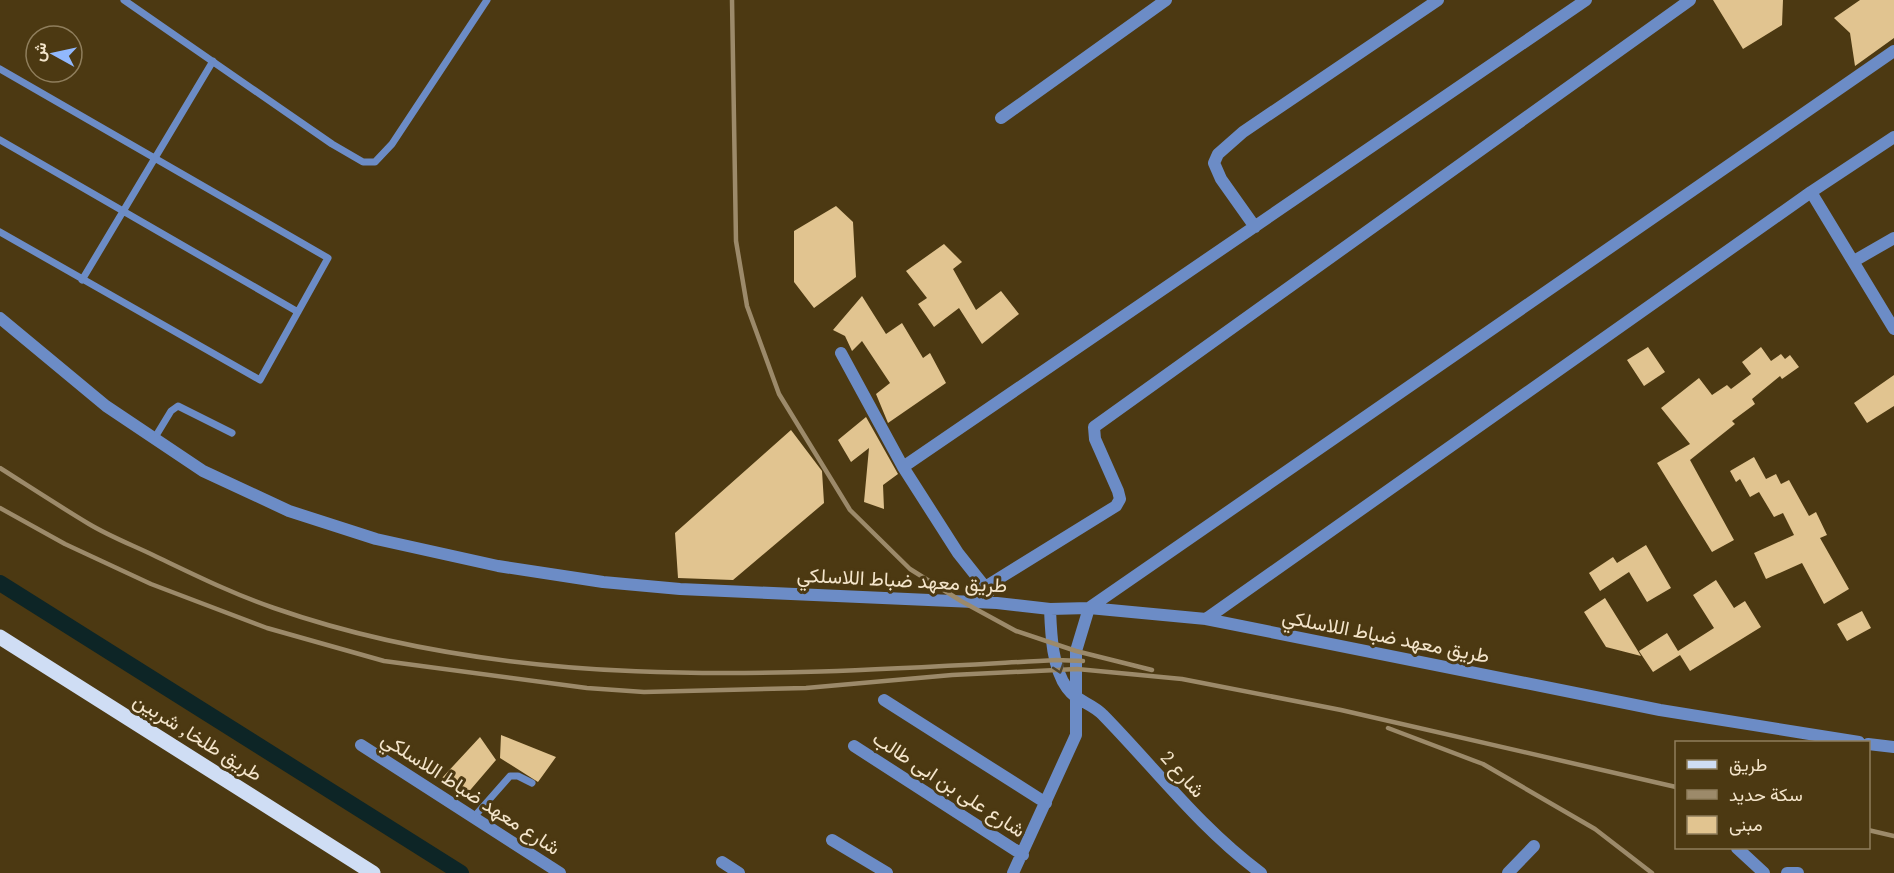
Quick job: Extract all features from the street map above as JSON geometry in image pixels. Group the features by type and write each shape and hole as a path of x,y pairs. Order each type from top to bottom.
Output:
{"main road":[{"name":"طريق طلخا, شربين","path":"0,637 373,873"}],"street":[{"path":"1001,118 1166,0"},
{"path":"1255,227 1221,178 1215,163 1218,154 1243,132 1438,0"},
{"path":"903,467 1586,0"},
{"path":"985,587 1116,506 1120,499 1118,491 1095,439 1094,427 1690,0"},
{"path":"1014,873 1076,735 1077,645 1088,611 1894,51"},
{"path":"1206,619 1811,192 1894,137"},
{"path":"1811,192 1854,261 1890,312 1894,329"},
{"path":"1854,261 1894,238"},
{"name":"طريق معهد ضباط اللاسلكي","path":"0,318 106,406 203,471 289,511 376,539 498,566 592,580 680,589 997,603 1050,611 1088,611 1206,619 1660,710 1853,741"},
{"path":"841,352 903,467 958,553 997,603"},
{"path":"1050,611 1058,670 1066,687 1078,701"},
{"path":"884,700 1046,803"},
{"name":"شارع 2","path":"1078,701 1101,712 1191,812 1237,855 1261,873"},
{"path":"1870,744 1894,747"},
{"name":"شارع معهد ضباط اللاسلكي","path":"361,745 560,873"},
{"name":"شارع على بن ابى طالب","path":"854,746 1023,855"},
{"path":"832,840 887,873"},
{"path":"1508,873 1534,846"},
{"path":"1738,849 1764,873"},
{"path":"722,862 739,873"},
{"path":"1787,873 1798,873"}],"lane":[{"path":"123,0 332,144 363,162 375,162 392,144 487,0"},
{"path":"82,280 213,61"},
{"path":"0,69 154,160 328,258 260,380 0,232"},
{"path":"0,140 298,312"},
{"path":"154,440 171,411 178,406 183,406 232,433"},
{"path":"473,818 510,776 518,776 532,783"}],"building":[{"path":"1713,0 1783,0 1782,25 1743,49"},
{"path":"1860,0 1894,0 1894,38 1855,66 1850,33 1834,18"},
{"path":"836,206 853,222 856,277 814,308 794,282 794,231"},
{"path":"944,244 962,262 953,269 976,310 1001,291 1019,314 982,344 959,308 934,327 918,304 927,298 906,271"},
{"path":"862,296 886,334 902,323 923,358 930,353 946,383 888,423 876,394 890,383 862,341 852,351 845,336 833,330"},
{"path":"1648,347 1665,372 1644,386 1627,360"},
{"path":"1761,347 1771,361 1781,354 1785,359 1790,355 1799,367 1782,379 1780,376 1752,399 1755,404 1732,421 1735,424 1690,460 1734,540 1712,552 1657,463 1690,444 1661,408 1699,378 1712,395 1727,385 1731,389 1751,374 1742,362"},
{"path":"1894,375 1894,406 1867,423 1854,403"},
{"path":"866,417 898,474 883,485 884,509 864,502 869,448 851,462 838,440"},
{"path":"791,430 822,471 824,503 733,580 678,578 675,533"},
{"path":"1754,457 1766,479 1776,474 1781,484 1789,480 1809,516 1816,512 1827,535 1820,538 1849,589 1824,604 1802,563 1766,579 1754,553 1794,535 1783,513 1774,517 1759,492 1750,497 1740,479 1736,482 1730,471"},
{"path":"1646,545 1671,588 1647,602 1629,572 1600,591 1589,573 1613,557 1617,563"},
{"path":"1716,580 1734,608 1745,601 1761,627 1690,671 1680,655 1653,672 1639,651 1667,633 1678,651 1714,628 1693,595"},
{"path":"1605,598 1641,656 1606,647 1584,612"},
{"path":"1862,611 1871,628 1847,641 1837,624"},
{"path":"501,735 556,757 538,782 500,758"},
{"path":"480,737 496,760 466,795 442,778"}],"waterway":[{"path":"0,583 461,873"}],"railway":[{"path":"732,0 736,241 747,306 779,394 850,510 910,569 961,601 1016,631 1076,651 1152,670"},
{"path":"0,468 97,528 243,596 274,608 369,636 466,655 563,667 662,672 760,673 1056,660 1083,661"},
{"path":"0,508 65,544 151,584 267,628 384,661 587,688 644,692 806,688 952,675 1077,669 1182,679 1341,710 1675,787"},
{"path":"1388,728 1483,764 1595,829 1652,873"},
{"path":"1870,830 1894,836"}]}
